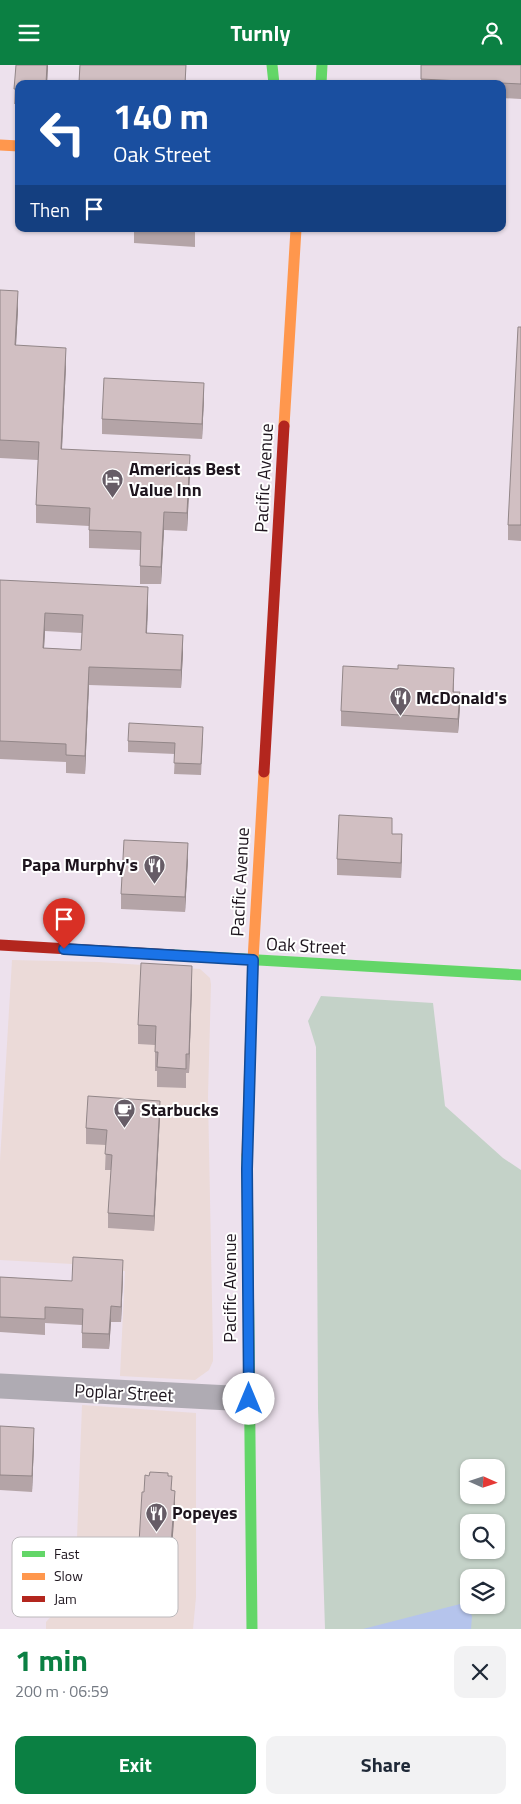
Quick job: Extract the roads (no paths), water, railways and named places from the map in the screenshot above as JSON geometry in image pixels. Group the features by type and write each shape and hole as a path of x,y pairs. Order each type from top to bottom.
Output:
{"main road":[{"path":"272,65 274,80"},
{"path":"321,80 322,65"},
{"path":"0,145 15,146"},
{"name":"Pacific Avenue","path":"252,1629 247,1169 253,960 296,232"},
{"name":"Oak Street","path":"0,945 521,975"}],"street":[{"name":"Poplar Street","path":"0,1386 249,1399"}],"water":[{"path":"460,1604 460,1614 471,1614 472,1616 471,1629 363,1629"}],"place":[{"name":"Americas Best Value Inn","path":"113,498"},
{"name":"McDonald's","path":"400,717"},
{"name":"Papa Murphy's","path":"154,884"},
{"name":"Starbucks","path":"125,1129"},
{"name":"Popeyes","path":"156,1532"}]}
